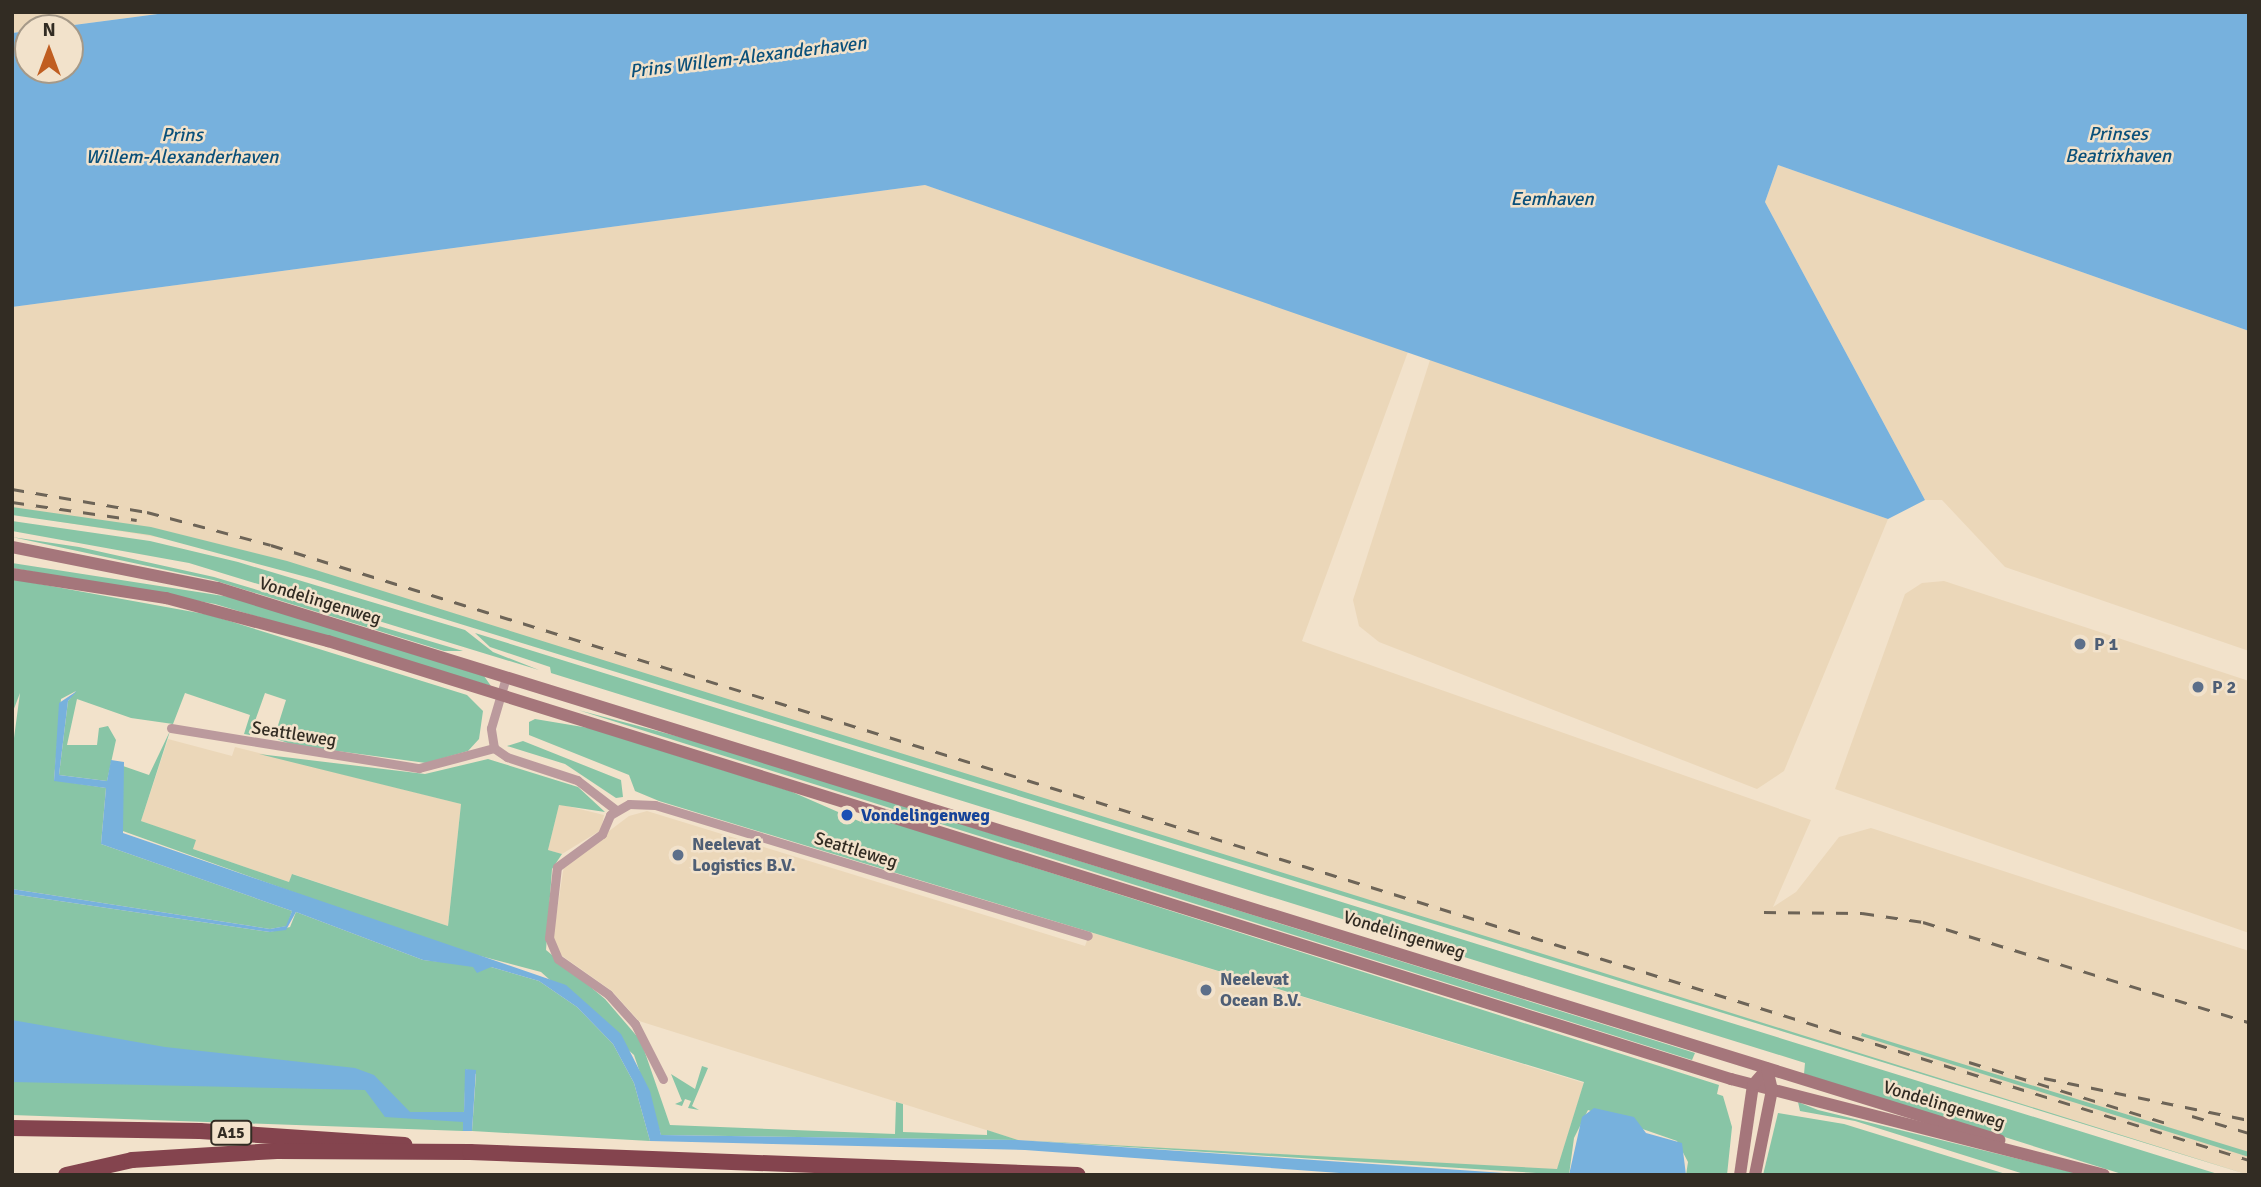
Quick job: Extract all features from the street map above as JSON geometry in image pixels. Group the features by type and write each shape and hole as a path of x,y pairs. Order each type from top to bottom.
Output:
{"highway":[{"name":"A15","path":"12,1128 379,1140 460,1152"},
{"name":"A15","path":"66,1175 132,1160 276,1151 460,1152 1078,1175"}],"main road":[{"name":"Vondelingenweg","path":"12,547 218,588 2099,1173"},
{"name":"Vondelingenweg","path":"12,574 245,617 1753,1085 2099,1173"},
{"path":"1740,1175 1753,1085 1767,1069"},
{"path":"1755,1175 1772,1090 1767,1069"},
{"path":"1767,1115 1794,1096"}],"street":[{"path":"506,677 491,727 494,748 503,756 577,780 616,810 602,834 557,867 549,939 558,959 608,995 635,1024 663,1079"},
{"name":"Seattleweg","path":"172,728 419,768 494,748"},
{"name":"Seattleweg","path":"616,810 629,804 655,805 1088,936"}],"shaded area":[{"path":"12,12 173,12 84,24 84,14 14,14 12,33"},
{"path":"1778,165 2249,331 2249,651 2005,567 1942,500 1925,500 1765,202"},
{"path":"925,185 1409,349 1302,641 1811,820 1773,907 1796,892 1839,837 1871,828 2249,951 2249,1175 314,577 194,543 12,514 12,307"},
{"path":"1431,357 1888,519 1784,771 1757,789 1379,642 1359,626 1353,600"},
{"path":"1944,581 2249,681 2249,933 1835,789 1905,594 1922,583"},
{"path":"168,739 232,756 235,747 461,804 448,926 293,874 289,882 193,849 195,841 141,821"},
{"path":"559,804 604,815 601,830 562,854 548,850"},
{"path":"647,811 1085,946 1090,932 1584,1083 1557,1170 1018,1140 639,1021 612,991 561,955 553,937 564,865 629,816"}],"green space":[{"path":"12,507 151,527 287,561 2249,1175 314,579 150,535 12,515"},
{"path":"12,521 150,541 238,562 465,630 493,652 539,670 189,563 12,531"},
{"path":"12,537 79,547 214,577 463,651 444,651 213,580"},
{"path":"12,563 230,597 484,676 491,686 215,604 12,568"},
{"path":"12,579 210,615 467,695 483,711 479,739 468,751 426,763 293,745 274,738 286,700 265,693 250,735 244,734 250,715 185,693 173,724 131,718 77,699 67,745 97,745 99,728 108,726 116,740 107,781 59,775 68,701 76,691 61,699 54,780 106,788 101,844 292,911 287,926 270,929 12,889 12,753 20,693 12,714"},
{"path":"475,633 2221,1175 2125,1175 1804,1074 1805,1063 551,673 550,667 490,647"},
{"path":"578,710 695,741 1695,1053 1692,1060"},
{"path":"535,719 589,728 790,791 861,822 863,817 888,821 1719,1085 1717,1094 1723,1096 1732,1127 1727,1175 1686,1175 1688,1162 1677,1141 1588,1110 1574,1138 1569,1175 1018,1140 1557,1169 1584,1082 659,801 635,791 629,775 529,735 529,722"},
{"path":"170,731 141,821 196,840 193,849 289,882 292,874 448,926 461,804 259,754 425,774 488,759 578,787 605,812 559,805 548,850 562,854 552,869 546,950 605,999 641,1041 670,1125 895,1134 896,1102 903,1104 903,1132 987,1135 987,1130 1018,1140 661,1135 634,1055 541,972 446,947 120,830 123,766 149,775"},
{"path":"523,741 621,780 623,797 616,798 565,764 507,746"},
{"path":"12,894 270,932 290,927 296,912 423,960 491,967 539,981 577,1007 613,1044 634,1083 650,1141 472,1131 476,1074 466,1069 463,1131 12,1115"},
{"path":"1862,1033 2249,1152 2249,1157 1861,1036"},
{"path":"702,1066 708,1068 692,1106 699,1110 688,1108 691,1101 685,1099 682,1106 675,1104 682,1101 671,1074 695,1089"},
{"path":"1798,1102 1818,1110 2084,1175 2027,1175 1855,1121 1800,1111"},
{"path":"1778,1113 1844,1124 2009,1175 1763,1175"}],"water":[{"path":"173,12 2249,12 2249,331 1778,165 1765,202 1925,500 1888,519 925,185 12,307 12,33 14,84 84,84 84,24"},
{"path":"77,691 68,701 59,775 107,781 111,760 124,762 123,833 566,985 621,1034 650,1091 661,1135 1018,1140 1535,1175 1367,1175 1025,1150 650,1141 634,1083 613,1044 577,1007 539,981 491,967 477,973 473,967 423,960 296,912 286,930 270,932 12,894 12,889 270,929 286,926 292,911 101,844 106,788 54,781 59,703"},
{"path":"12,1020 165,1047 355,1068 374,1075 410,1112 464,1112 465,1069 476,1070 472,1131 463,1131 463,1122 385,1117 365,1090 12,1082"},
{"path":"1594,1108 1634,1117 1646,1133 1682,1143 1686,1175 1569,1175 1582,1117"}],"railway":[{"path":"12,489 147,512 271,545 2249,1160"},
{"path":"12,502 137,520"},
{"path":"1764,912 1862,913 1923,922 2249,1022"},
{"path":"1969,1062 2166,1123"},
{"path":"2044,1078 2249,1120"},
{"path":"2192,1116 2249,1133"}],"place":[{"name":"P 1","path":"2080,644"},
{"name":"P 2","path":"2198,687"},
{"name":"Vondelingenweg","path":"847,815"},
{"name":"Neelevat Logistics B.V.","path":"678,855"},
{"name":"Neelevat Ocean B.V.","path":"1206,990"}],"water label":[{"name":"Prins Willem-Alexanderhaven","path":"748,58"},
{"name":"Prinses Beatrixhaven","path":"2118,146"},
{"name":"Prins Willem-Alexanderhaven","path":"182,147"},
{"name":"Eemhaven","path":"1552,200"}]}
